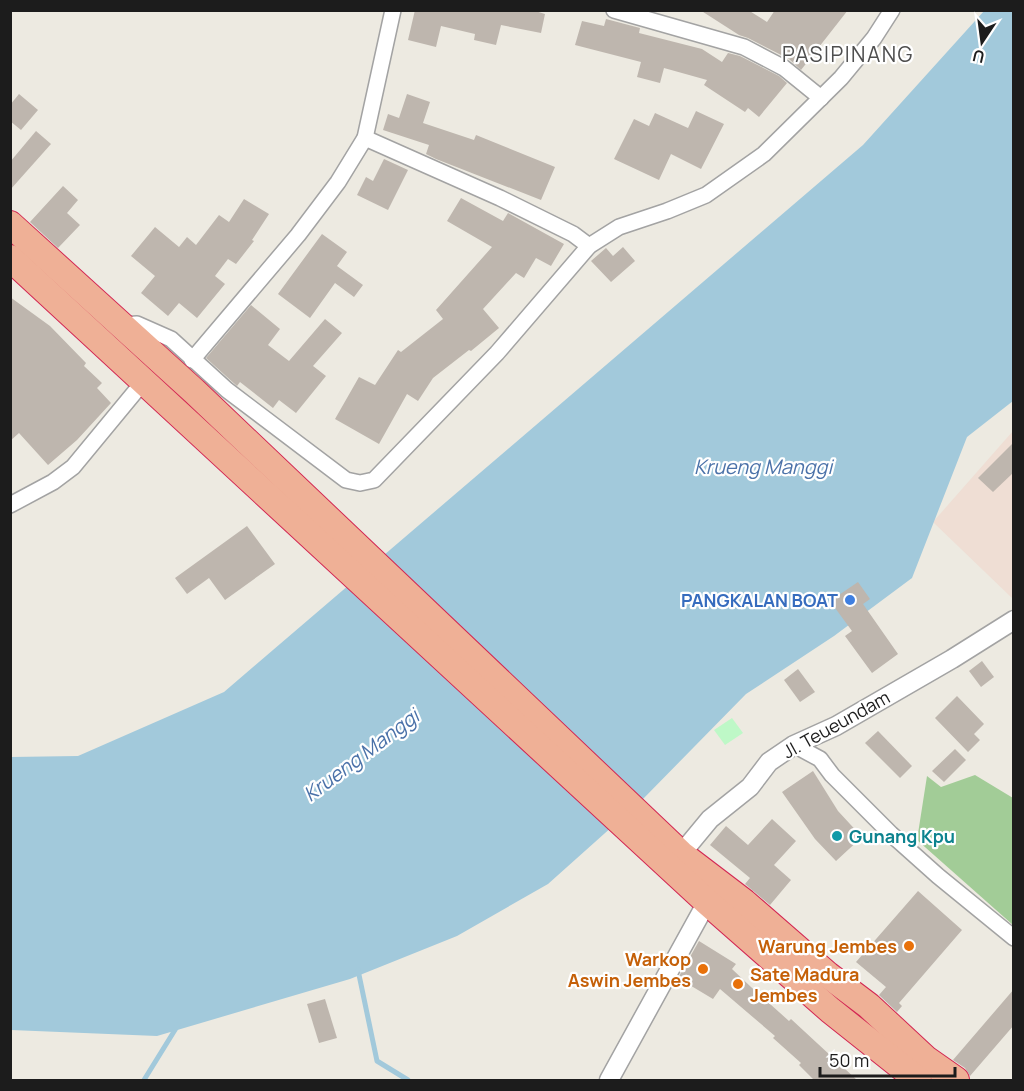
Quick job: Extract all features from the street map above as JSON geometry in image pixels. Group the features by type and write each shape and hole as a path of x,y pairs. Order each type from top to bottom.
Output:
{"highway":[{"path":"10,224 333,522 680,865 707,902 830,1010 918,1080"},
{"path":"10,258 323,545 680,865 744,902 828,975 868,1006 926,1059 956,1080"}],"street":[{"path":"192,360 298,235 338,182 365,138 393,10"},
{"path":"614,10 744,47 784,68 821,98"},
{"path":"122,325 137,324 171,339 227,390 346,480 360,483 374,480 497,353 589,246 619,227 706,195 764,154 841,78 874,38 892,10"},
{"path":"365,138 500,198 573,234 589,246"},
{"path":"10,505 53,482 73,467 144,381"},
{"name":"JI. Teueundam","path":"680,865 710,819 750,787 770,762 794,745 836,726 1014,620"},
{"path":"794,745 819,759 832,775 907,848 1014,938"},
{"path":"609,1080 707,902"}],"shaded area":[{"path":"1013,431 1013,597 1012,598 933,522"}],"green space":[{"path":"732,718 743,733 725,745 714,730"},
{"path":"975,775 1013,798 1013,925 917,840 927,776 941,787"}],"water":[{"name":"Krueng Manggi","path":"984,11 1013,11 1013,401 967,437 912,578 834,636 746,694 642,800 548,884 457,936 350,979 157,1036 11,1030 11,757 78,756 224,692 863,145"}],"building":[{"path":"415,10 532,10 545,14 541,33 501,25 496,45 474,40 475,34 441,26 436,47 408,40"},
{"path":"700,10 748,10 767,22 775,10 848,10 801,70 789,59 739,35"},
{"path":"606,19 640,28 639,33 702,49 722,62 728,53 740,56 779,76 787,83 759,117 748,108 745,112 704,85 707,80 664,68 660,83 637,77 641,62 575,45 582,21 604,26"},
{"path":"19,94 38,110 21,130 10,121 10,105"},
{"path":"407,94 430,102 423,123 474,140 476,135 555,167 541,200 436,159 426,154 429,145 383,130 388,114 399,118"},
{"path":"696,111 724,124 701,169 671,154 659,180 614,159 634,119 649,126 655,113 688,128"},
{"path":"36,131 51,144 10,190 10,162"},
{"path":"384,159 408,170 388,210 357,195 366,177 373,181"},
{"path":"63,186 78,200 67,213 80,225 58,248 30,222"},
{"path":"461,198 503,221 508,213 564,244 551,266 536,258 524,278 516,273 483,309 499,328 433,378 418,401 407,394 379,444 335,419 359,377 375,385 398,350 401,352 443,319 436,310 492,247 447,221"},
{"path":"244,199 269,214 252,240 254,241 236,264 228,259 215,276 225,284 197,318 179,303 168,316 141,293 155,276 131,256 155,227 179,247 187,237 196,245 219,215 229,222"},
{"path":"322,234 347,252 337,266 363,285 354,297 335,283 310,318 278,294"},
{"path":"623,247 635,261 611,282 591,261 606,248 613,256"},
{"path":"10,297 50,326 86,363 84,366 102,383 97,388 111,403 77,440 48,465 19,433 10,441"},
{"path":"251,305 280,329 268,345 289,361 325,319 342,333 313,366 326,376 296,413 279,400 273,408 240,382 237,386 206,358"},
{"path":"1014,442 1014,472 993,492 978,478"},
{"path":"247,526 275,564 225,600 209,578 187,594 175,578"},
{"path":"858,582 870,599 863,604 898,654 872,673 845,636 852,631 830,601"},
{"path":"982,661 994,677 981,687 969,671"},
{"path":"798,669 815,692 800,702 784,680"},
{"path":"957,696 984,724 974,734 980,740 968,752 935,718"},
{"path":"878,731 912,766 900,778 865,743"},
{"path":"955,749 966,760 944,782 932,771"},
{"path":"813,771 838,811 862,837 836,861 815,839 782,792"},
{"path":"772,819 796,841 774,865 791,880 770,905 745,884 750,878 710,845 726,826 748,845"},
{"name":"Warung Jembes","path":"918,891 962,930 899,1003 902,1006 897,1012 879,995 886,987 856,962"},
{"path":"699,941 736,964 732,969 857,1080 814,1080 799,1065 801,1063 773,1038 775,1036 720,989 713,999 678,978"},
{"path":"1014,989 1014,1025 970,1076 965,1068 953,1060"},
{"path":"325,999 337,1038 319,1043 307,1004"}],"waterway":[{"path":"358,970 377,1061 408,1080"},
{"path":"144,1080 178,1025"}],"place":[{"name":"PANGKALAN BOAT","path":"850,600"},
{"name":"Gunang Kpu","path":"837,836"},
{"name":"Warung Jembes","path":"909,946"},
{"name":"Warkop Aswin Jembes","path":"703,969"},
{"name":"Sate Madura Jembes","path":"738,984"}],"district":[{"name":"PASIPINANG","path":"848,54"}]}
